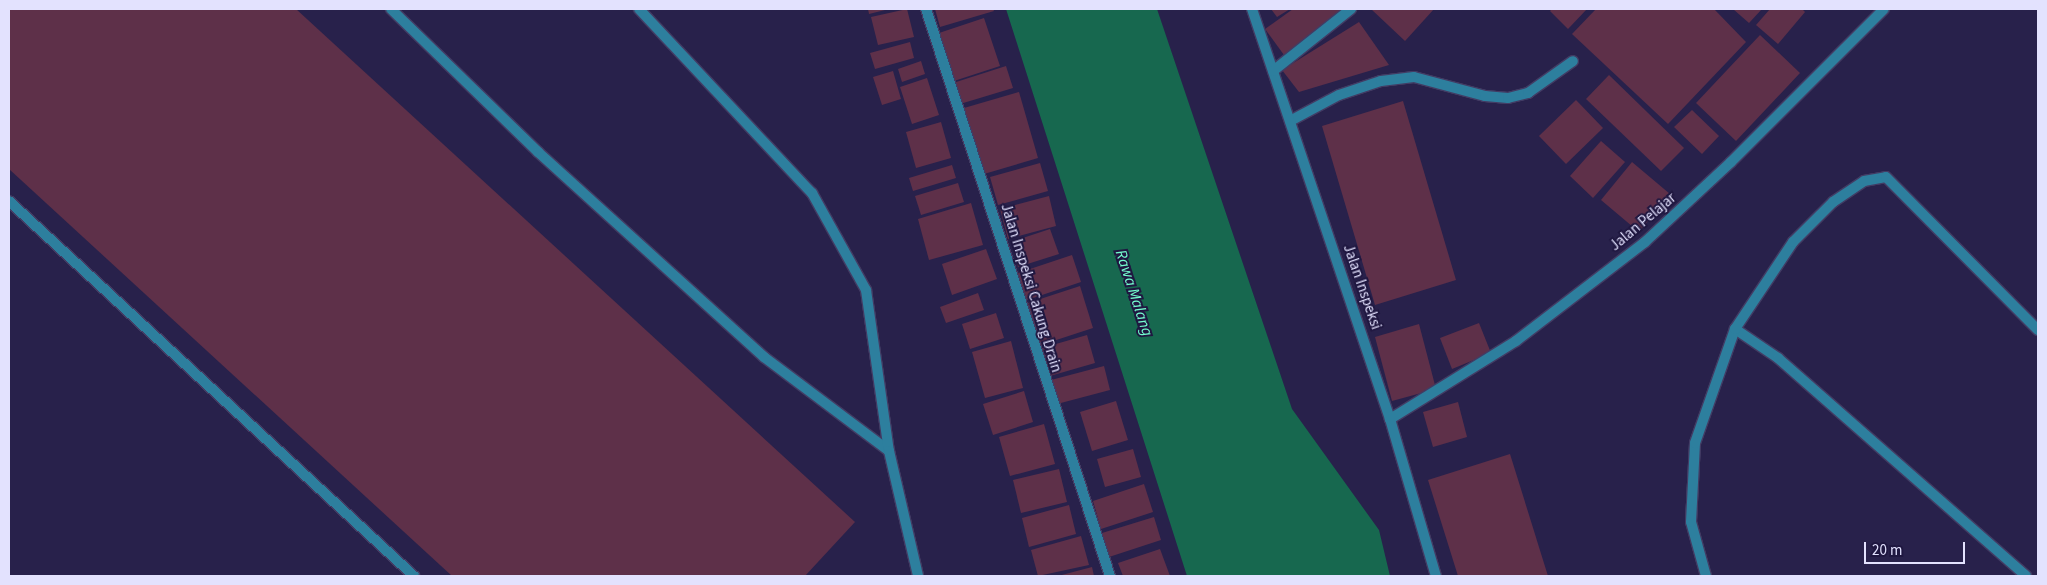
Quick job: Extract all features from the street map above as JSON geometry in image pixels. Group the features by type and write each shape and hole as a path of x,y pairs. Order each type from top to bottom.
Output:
{"street":[{"path":"391,9 538,152 764,357 889,451"},
{"path":"639,9 812,193 866,290 889,451 918,576"},
{"name":"Jalan Inspeksi Cakung Drain","path":"926,9 1110,576"},
{"name":"Jalan Inspeksi","path":"1252,9 1390,419 1436,576"},
{"path":"1273,71 1351,9"},
{"name":"Jalan Pelajar","path":"1390,419 1523,336 1645,242 1693,199 1884,9"},
{"path":"1290,121 1339,95 1381,81 1414,77 1485,96 1508,98 1528,93 1573,61"},
{"path":"1706,576 1692,522 1695,443 1735,329 1792,242 1833,202 1864,181 1886,177 2038,330"},
{"path":"9,201 414,576"},
{"path":"1735,329 1778,358 2026,576"}],"water":[{"name":"Rawa Malang","path":"1006,9 1157,9 1292,409 1379,530 1390,576 1187,576"}],"building":[{"path":"9,9 296,9 855,522 805,576 452,576 9,169"},
{"path":"868,9 889,9 869,14"},
{"path":"907,9 914,37 878,45 871,17"},
{"path":"935,9 993,9 994,11 940,27"},
{"path":"1271,9 1290,9 1277,17"},
{"path":"1293,9 1348,9 1284,55 1265,29"},
{"path":"1371,9 1434,9 1405,41"},
{"path":"1552,9 1587,9 1568,29 1550,11"},
{"path":"1596,9 1714,9 1746,42 1668,124 1572,34"},
{"path":"1733,9 1762,9 1749,23"},
{"path":"1770,9 1802,9 1805,12 1778,44 1756,25"},
{"path":"984,18 1000,66 954,81 939,33"},
{"path":"1359,22 1389,65 1299,92 1282,70"},
{"path":"1760,35 1800,73 1736,141 1696,103"},
{"path":"910,42 914,58 875,69 870,53"},
{"path":"921,61 925,74 902,82 898,69"},
{"path":"1006,66 1013,88 960,104 953,83"},
{"path":"893,71 901,99 882,105 873,77"},
{"path":"1609,75 1684,148 1661,171 1586,99"},
{"path":"927,78 939,115 912,124 900,87"},
{"path":"1019,92 1038,158 984,174 964,108"},
{"path":"1576,100 1603,128 1566,164 1539,136"},
{"path":"1403,101 1456,280 1375,305 1322,126"},
{"path":"1692,110 1719,136 1702,154 1674,127"},
{"path":"941,122 951,158 916,168 906,132"},
{"path":"1601,141 1625,162 1593,198 1570,176"},
{"path":"1632,162 1670,194 1639,232 1601,200"},
{"path":"1040,163 1048,191 998,205 990,177"},
{"path":"952,165 956,178 913,191 909,178"},
{"path":"958,183 964,202 921,215 915,196"},
{"path":"1049,196 1056,226 1008,239 1000,209"},
{"path":"971,203 983,245 929,260 918,219"},
{"path":"1050,229 1059,254 1018,267 1011,242"},
{"path":"986,249 997,279 952,295 942,264"},
{"path":"1072,255 1081,282 1027,300 1018,273"},
{"path":"1080,286 1093,328 1041,345 1028,303"},
{"path":"978,293 984,310 946,323 940,307"},
{"path":"996,313 1004,338 970,349 962,324"},
{"path":"1479,323 1491,353 1452,369 1440,338"},
{"path":"1419,324 1436,389 1392,401 1375,337"},
{"path":"1087,335 1095,363 1050,376 1042,348"},
{"path":"1011,341 1023,388 985,398 972,352"},
{"path":"1104,366 1110,390 1057,404 1051,380"},
{"path":"1024,391 1033,422 993,435 983,404"},
{"path":"1116,401 1128,440 1092,451 1080,412"},
{"path":"1458,402 1467,437 1433,447 1423,412"},
{"path":"1044,424 1055,464 1010,476 999,437"},
{"path":"1133,449 1141,477 1105,487 1097,459"},
{"path":"1510,454 1548,576 1458,576 1428,480"},
{"path":"1059,469 1067,502 1021,513 1013,480"},
{"path":"1144,484 1153,512 1101,529 1093,501"},
{"path":"1069,505 1076,534 1029,547 1022,518"},
{"path":"1154,517 1161,540 1109,557 1102,533"},
{"path":"1081,536 1089,565 1038,576 1031,550"},
{"path":"1160,549 1170,576 1123,576 1118,563"},
{"path":"1092,567 1094,576 1058,576"}]}
